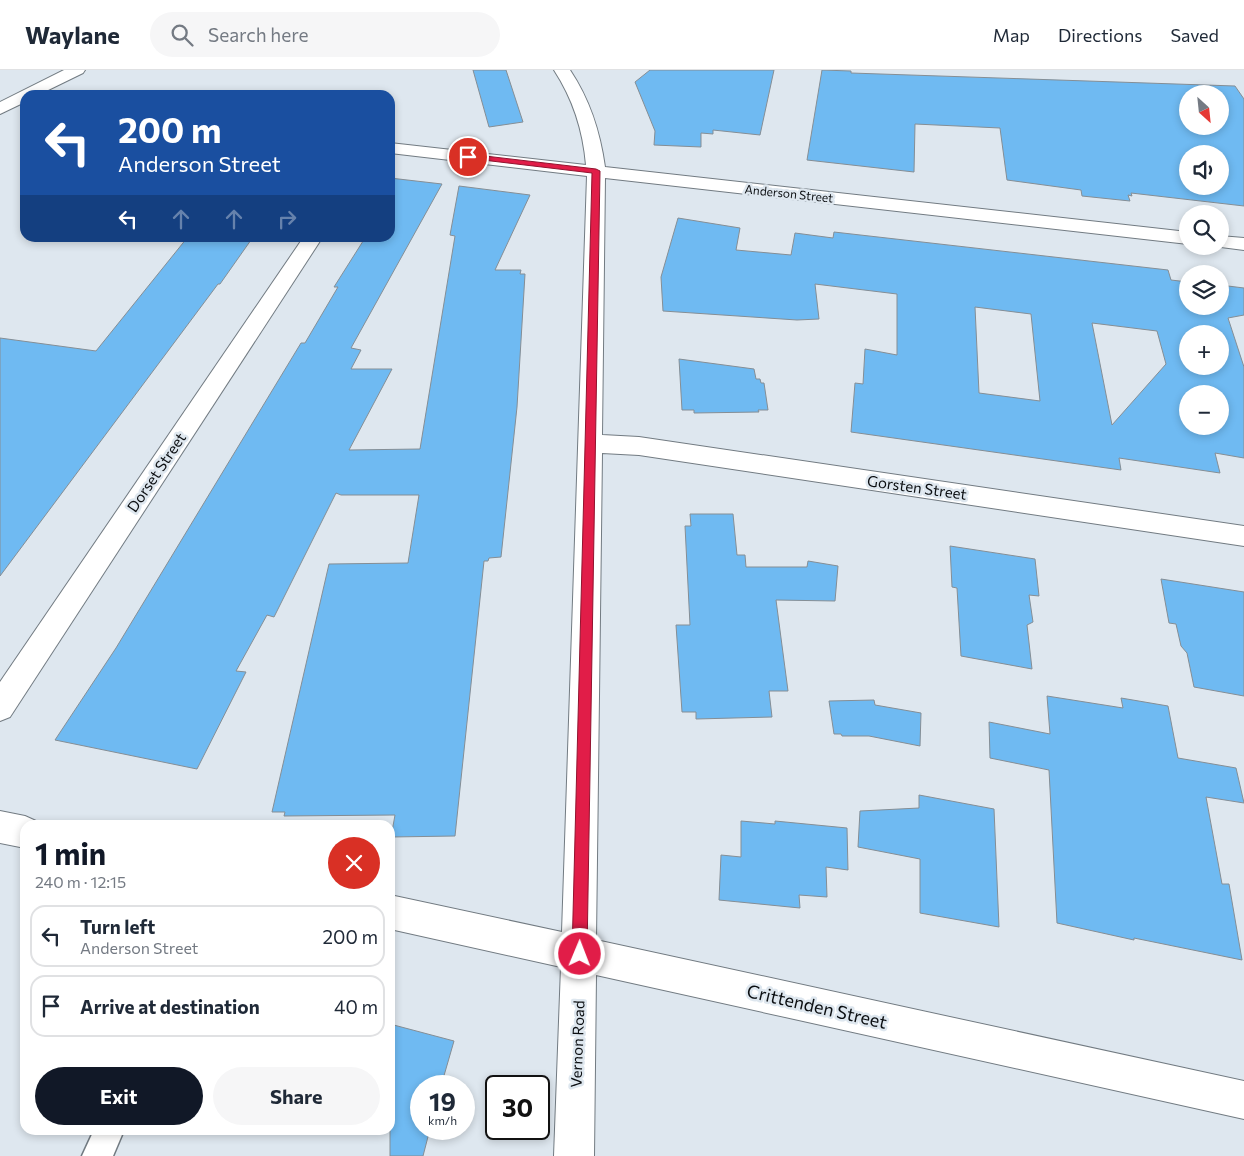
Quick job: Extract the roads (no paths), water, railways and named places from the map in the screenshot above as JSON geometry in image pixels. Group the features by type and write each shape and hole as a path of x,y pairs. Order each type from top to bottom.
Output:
{"street":[{"path":"35,90 77,70"},
{"name":"Vernon Road","path":"562,70 578,96 585,113 591,135 596,171 574,1156"},
{"path":"8,106 20,98"},
{"name":"Anderson Street","path":"395,149 1179,237"},
{"name":"Dorset Street","path":"0,707 309,242"},
{"path":"1229,243 1244,244"},
{"name":"Gorsten Street","path":"590,443 614,443 649,447 1244,536"},
{"path":"0,827 20,831"},
{"name":"Crittenden Street","path":"395,913 1244,1100"}],"lane":[{"path":"97,1156 107,1135"}]}
